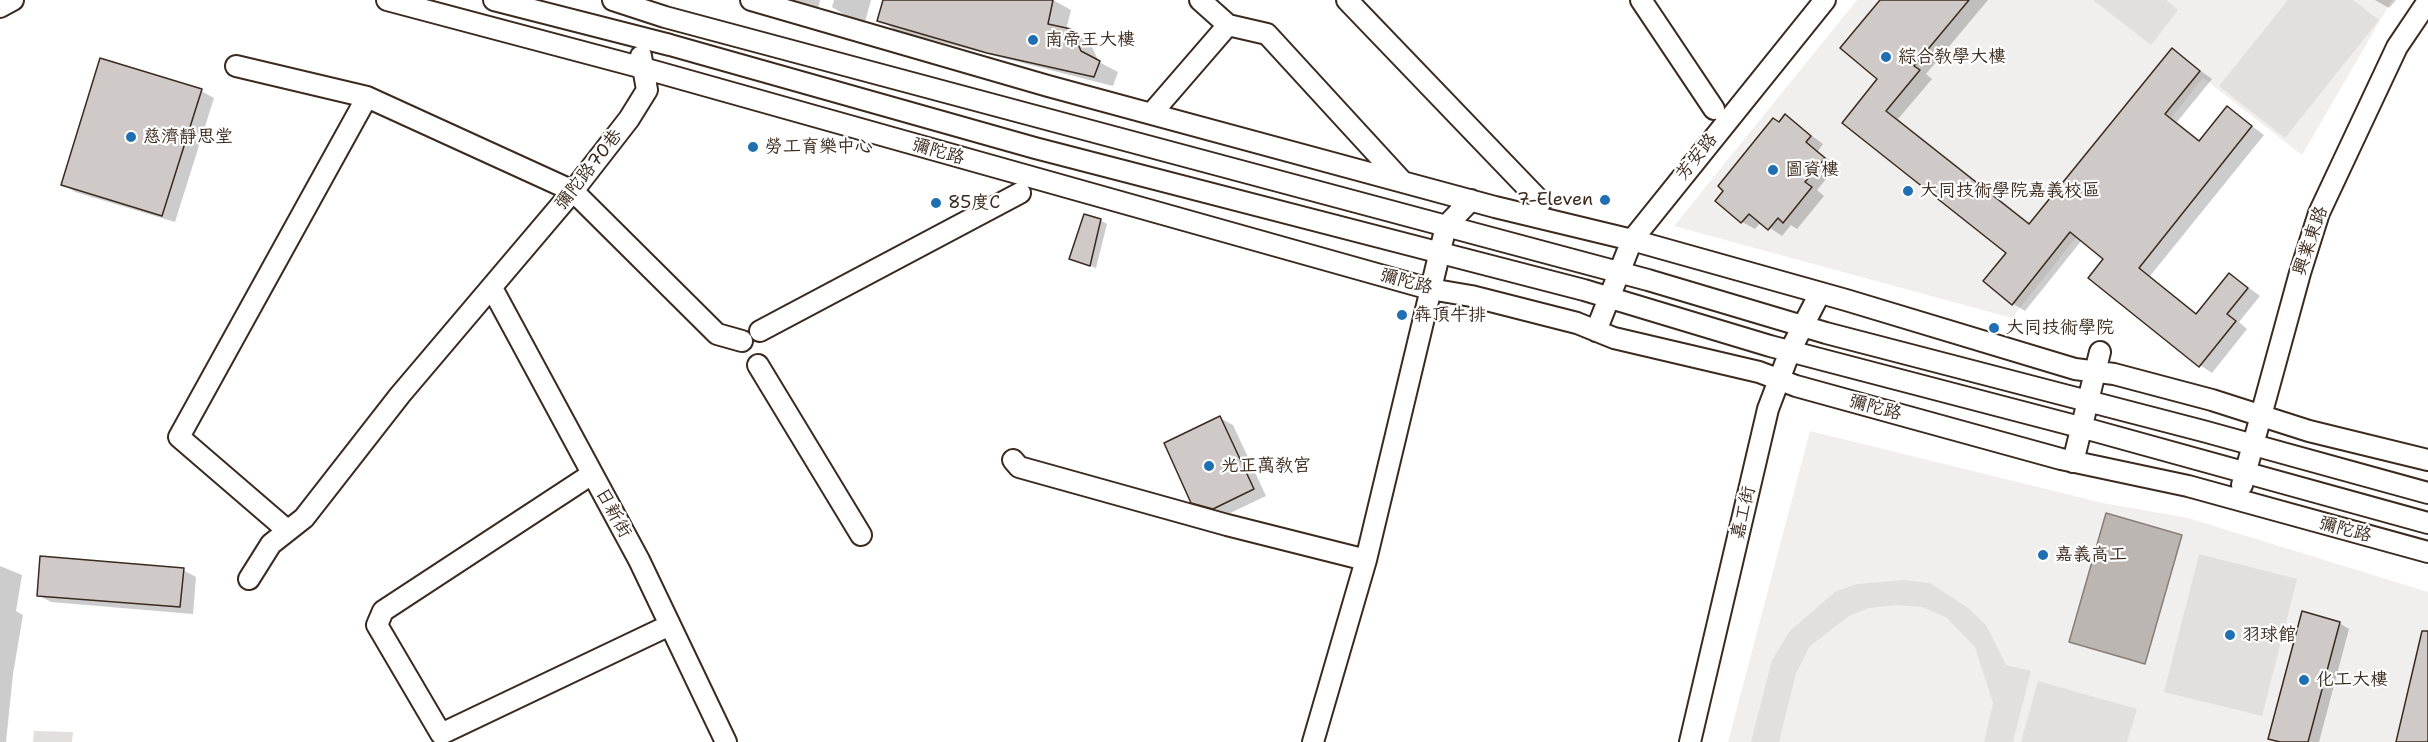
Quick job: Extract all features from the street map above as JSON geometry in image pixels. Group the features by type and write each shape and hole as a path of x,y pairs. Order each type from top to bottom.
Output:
{"street":[{"path":"0,7 13,0"},
{"name":"彌陀路","path":"387,0 644,68 1430,289 1471,296 1577,323 1614,338 1778,378 1796,386 2073,462 2238,500 2428,552"},
{"name":"彌陀路","path":"494,0 638,37 1035,148 1610,298 1790,351 2428,523"},
{"path":"613,0 1618,273 1803,326 2428,493"},
{"path":"751,0 1151,114 1471,200 1632,240 2074,369 2114,374 2212,400 2308,431 2428,460"},
{"path":"1200,0 1228,25 1267,34 1401,180"},
{"path":"1347,0 1541,202"},
{"path":"1641,0 1714,109"},
{"name":"芳安路","path":"1596,331 1632,240 1825,0"},
{"name":"興業東路","path":"2238,500 2319,213 2397,47 2428,1"},
{"name":"彌陀路70巷","path":"249,579 271,544 304,518 400,395 573,191 629,119 647,90 633,4"},
{"path":"1151,114 1228,25"},
{"path":"236,66 367,98 573,191 717,334 742,341"},
{"path":"287,530 179,437 367,98"},
{"path":"760,331 1020,193"},
{"path":"1313,742 1366,560 1446,226 1471,200"},
{"name":"日新街","path":"492,288 639,560 726,742"},
{"name":"嘉工街","path":"1690,742 1768,409 1790,351 1820,293"},
{"path":"2073,462 2100,352"},
{"path":"758,365 861,535"},
{"path":"1013,460 1019,467 1227,525 1366,560"},
{"path":"592,474 383,611 376,625 441,734 670,625"}],"shaded area":[{"name":"大同技術學院嘉義校區","path":"1857,0 2392,0 2302,155 2203,78 2012,318 1674,226"},
{"path":"2093,0 2166,0 2178,10 2151,45"},
{"path":"2288,0 2353,0 2379,20 2285,138 2219,86"},
{"name":"嘉義高工","path":"1810,431 2103,503 2188,518 2428,592 2428,742 1728,742"},
{"path":"2106,513 2182,535 2145,664 2069,642"},
{"name":"羽球館","path":"2199,554 2297,579 2262,716 2164,692"},
{"path":"1904,580 1930,583 1968,608 1986,625 2006,665 2031,671 2013,742 1984,742 1993,703 1975,647 1946,617 1922,607 1896,605 1869,608 1849,616 1809,647 1796,674 1779,742 1751,742 1772,660 1790,631 1835,592 1857,584"},
{"path":"2038,681 2137,709 2127,742 2021,742"},
{"path":"34,731 73,732 72,742 33,742"}],"building":[{"path":"883,0 1053,0 1048,24 1071,29 1081,51 1100,61 1094,77 987,53 877,21"},
{"path":"1880,0 1969,0 1914,66 1920,70 1886,111 2029,224 2172,48 2200,71 2165,114 2199,141 2227,106 2252,126 2139,268 2196,314 2229,273 2248,288 2227,314 2236,321 2199,367 2088,278 2103,259 2070,232 2012,305 1983,281 2006,253 1842,123 1877,79 1840,48"},
{"name":"慈濟靜思堂","path":"100,58 202,89 162,216 61,185"},
{"name":"圖資樓","path":"1785,114 1811,136 1806,142 1825,158 1805,182 1812,187 1783,223 1778,218 1768,230 1749,214 1741,223 1715,201 1723,191 1718,186 1773,118 1779,122"},
{"path":"1084,214 1101,219 1090,266 1069,259"},
{"name":"光正萬教宮","path":"1220,416 1254,489 1213,509 1191,503 1164,443"},
{"path":"40,556 184,568 180,607 37,596"},
{"name":"化工大樓","path":"2302,611 2340,622 2308,742 2280,742 2268,739"},
{"path":"2422,631 2428,631 2428,742 2396,742"}],"place":[{"name":"南帝王大樓","path":"1033,40"},
{"name":"綜合教學大樓","path":"1886,57"},
{"name":"慈濟靜思堂","path":"131,137"},
{"name":"勞工育樂中心","path":"753,147"},
{"name":"圖資樓","path":"1773,170"},
{"name":"大同技術學院嘉義校區","path":"1908,191"},
{"name":"7-Eleven","path":"1605,200"},
{"name":"85度C","path":"936,203"},
{"name":"犇頂牛排","path":"1402,315"},
{"name":"大同技術學院","path":"1994,328"},
{"name":"光正萬教宮","path":"1209,466"},
{"name":"嘉義高工","path":"2043,555"},
{"name":"羽球館","path":"2230,635"},
{"name":"化工大樓","path":"2304,680"}]}
